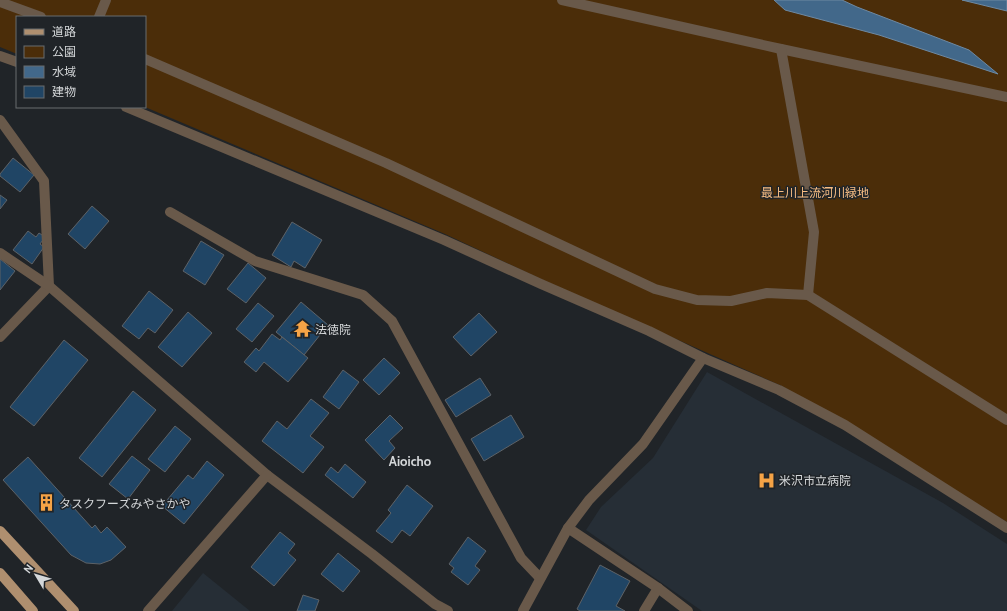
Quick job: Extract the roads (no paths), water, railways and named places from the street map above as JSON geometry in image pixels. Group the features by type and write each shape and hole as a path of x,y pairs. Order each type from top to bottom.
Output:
{"main road":[{"path":"0,530 74,611"},
{"path":"0,573 34,611"}],"street":[{"path":"99,16 106,0"},
{"path":"562,0 781,49 1007,97"},
{"path":"0,2 38,16"},
{"path":"781,49 814,232 808,296"},
{"path":"0,56 16,62"},
{"path":"146,59 386,163 655,289 697,300 731,301 767,293 808,296 1007,420"},
{"path":"128,108 444,240 649,331 703,358 779,390 845,425 1007,528"},
{"path":"0,120 44,181 49,286 0,336"},
{"path":"170,212 255,261 364,295 392,321 521,558 540,578"},
{"path":"0,253 49,286 267,475 372,554 435,604 448,611"},
{"path":"523,611 568,528 589,500 643,444 703,358"},
{"path":"148,611 267,475"},
{"path":"568,528 658,588 688,611"},
{"path":"644,611 658,588"}],"water":[{"path":"774,0 842,0 969,50 998,74 879,35 785,10"},
{"path":"962,0 1007,0 1007,11"}],"place":[{"name":"法徳院","path":"302,329"},
{"name":"米沢市立病院","path":"766,480"},
{"name":"タスクフーズみやさかや","path":"46,503"}],"district":[{"name":"Aioicho","path":"410,461"}],"park label":[{"name":"最上川上流河川緑地","path":"815,192"}]}
